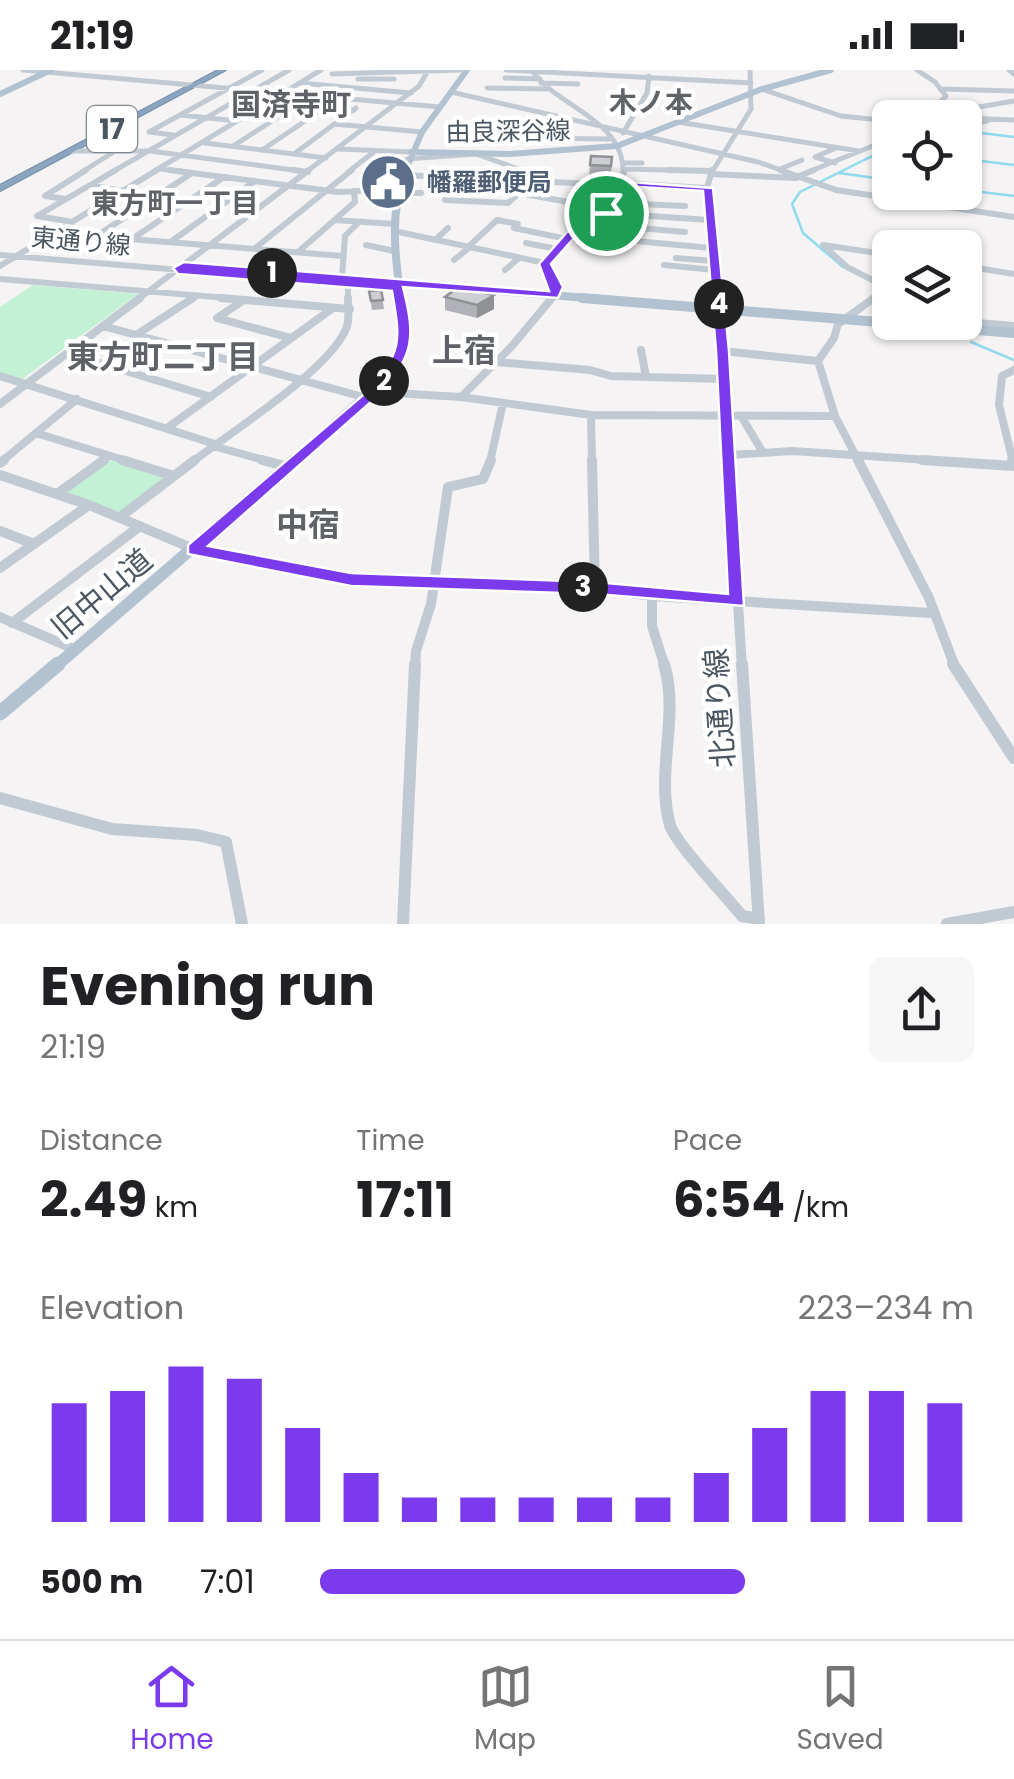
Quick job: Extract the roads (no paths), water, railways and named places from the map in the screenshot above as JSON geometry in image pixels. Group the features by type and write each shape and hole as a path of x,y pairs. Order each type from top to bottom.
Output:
{"highway":[{"name":"17","path":"0,188 194,85 209,73 223,70"}],"main road":[{"name":"旧中山道","path":"2,708 194,550 371,395 398,364 406,345 394,251 397,191 422,132 463,70"},
{"name":"由良深谷線","path":"409,156 510,154 614,143 678,122 751,87 764,88 831,70"},
{"path":"0,94 49,71"},
{"path":"398,286 1014,332"}],"street":[{"path":"24,70 440,107"},
{"path":"176,136 150,132 262,70"},
{"path":"72,222 37,216 289,70"},
{"path":"0,266 321,70"},
{"path":"329,97 358,76 463,70"},
{"path":"506,70 630,73 751,87"},
{"path":"676,78 681,70"},
{"path":"402,175 685,187 710,176 720,154 739,129 750,109 750,70"},
{"path":"917,70 946,96 942,100"},
{"path":"384,90 399,71"},
{"path":"0,404 412,93 428,71"},
{"path":"532,71 547,89 585,111 614,143 625,166 593,224 572,236"},
{"path":"322,85 335,77 330,72"},
{"path":"330,72 394,79"},
{"path":"466,139 614,143 647,93 649,76"},
{"path":"505,78 578,84"},
{"path":"299,83 412,93"},
{"path":"764,88 826,112 872,122"},
{"path":"451,92 547,89"},
{"path":"940,89 1014,91"},
{"path":"474,108 486,92"},
{"path":"486,92 567,120 780,169 829,189 1014,217"},
{"path":"294,154 367,100"},
{"path":"268,102 354,110"},
{"path":"982,106 1014,102"},
{"path":"221,160 297,105"},
{"path":"262,150 326,107"},
{"path":"982,108 1002,119"},
{"path":"181,115 237,121"},
{"path":"982,118 1014,120"},
{"path":"982,125 1002,119"},
{"path":"510,154 506,138 511,124 557,128 567,120"},
{"path":"678,122 859,150"},
{"path":"334,124 422,132"},
{"path":"528,139 533,127"},
{"path":"788,137 801,127"},
{"path":"394,131 389,139 397,152"},
{"path":"576,132 578,141"},
{"path":"202,142 326,158"},
{"path":"625,166 710,176 798,177 872,145"},
{"path":"836,163 815,157 838,147"},
{"path":"338,149 409,156"},
{"path":"71,151 150,151 308,172"},
{"path":"66,199 45,196 115,151"},
{"path":"254,249 375,151"},
{"path":"476,154 552,182"},
{"path":"622,154 636,154"},
{"path":"780,169 802,160"},
{"path":"493,168 506,162"},
{"path":"532,172 537,163"},
{"path":"625,166 642,163"},
{"path":"680,165 710,176"},
{"path":"161,168 326,191 421,194"},
{"path":"451,177 463,168"},
{"path":"95,236 192,173"},
{"path":"693,180 710,176"},
{"name":"北通り線","path":"710,176 709,220 724,379 759,921"},
{"path":"132,240 224,177"},
{"path":"470,178 445,200 483,207"},
{"path":"170,242 255,181"},
{"path":"90,186 124,190"},
{"path":"460,187 476,189"},
{"path":"685,187 685,246"},
{"path":"298,252 356,202 354,191"},
{"path":"470,204 475,200 508,204 519,194 602,211 709,220"},
{"path":"545,264 602,211 619,203 685,206"},
{"path":"484,218 518,224 511,231 712,248"},
{"path":"335,220 394,228 545,264"},
{"path":"454,260 497,220"},
{"path":"120,517 300,380 337,346 348,325 350,309 344,236 358,223"},
{"path":"593,224 685,232"},
{"path":"436,240 448,228"},
{"path":"54,233 343,256"},
{"path":"526,243 556,250"},
{"path":"366,245 394,251"},
{"path":"872,252 824,245 847,267 872,280"},
{"name":"東通り線","path":"0,253 398,286"},
{"path":"505,270 519,258"},
{"path":"676,258 713,265"},
{"path":"461,397 552,298 556,287 545,264"},
{"path":"664,266 713,265"},
{"path":"982,269 1014,274"},
{"path":"0,279 350,309"},
{"path":"136,335 197,296"},
{"path":"244,300 217,318 292,338"},
{"path":"818,361 840,321 872,300"},
{"path":"167,428 333,308"},
{"path":"982,325 1014,332"},
{"path":"103,326 300,380 371,395 461,397 590,415 835,416"},
{"path":"640,350 646,377"},
{"path":"722,351 818,361"},
{"path":"67,353 211,396"},
{"path":"818,361 851,453 929,598 948,656 1014,758"},
{"path":"496,362 590,370 611,376 724,379"},
{"path":"729,455 762,451 851,453 1014,466 999,405 1002,376 1014,370"},
{"path":"0,376 288,467"},
{"path":"0,464 77,399"},
{"path":"403,924 416,652 433,584 448,487 484,479 503,403"},
{"path":"590,415 595,588"},
{"path":"741,416 762,451"},
{"path":"36,434 174,476"},
{"path":"57,494 110,456"},
{"path":"0,475 89,505 194,550 351,580 595,588 652,596 931,613"},
{"path":"0,568 89,505"},
{"path":"12,623 140,526"},
{"path":"0,531 34,544"},
{"path":"652,596 652,626 672,691 666,748 666,794 672,829 742,916 759,921"},
{"path":"0,618 74,650"},
{"path":"0,798 112,829 226,842 242,924"},
{"path":"947,924 1014,912"}],"waterway":[{"path":"982,133 1014,137"},
{"path":"864,160 872,156"},
{"path":"843,267 803,233 792,204 800,192 862,161"},
{"path":"982,161 1014,165"},
{"path":"839,173 872,178"},
{"path":"982,192 1014,196"},
{"path":"971,342 1014,360"}],"place":[{"name":"幡羅郵便局","path":"388,182"}],"district":[{"name":"木ノ本","path":"651,102"},
{"name":"国済寺町","path":"291,105"},
{"name":"東方町一丁目","path":"175,203"},
{"name":"上宿","path":"464,351"},
{"name":"東方町二丁目","path":"163,357"},
{"name":"中宿","path":"308,525"}]}
